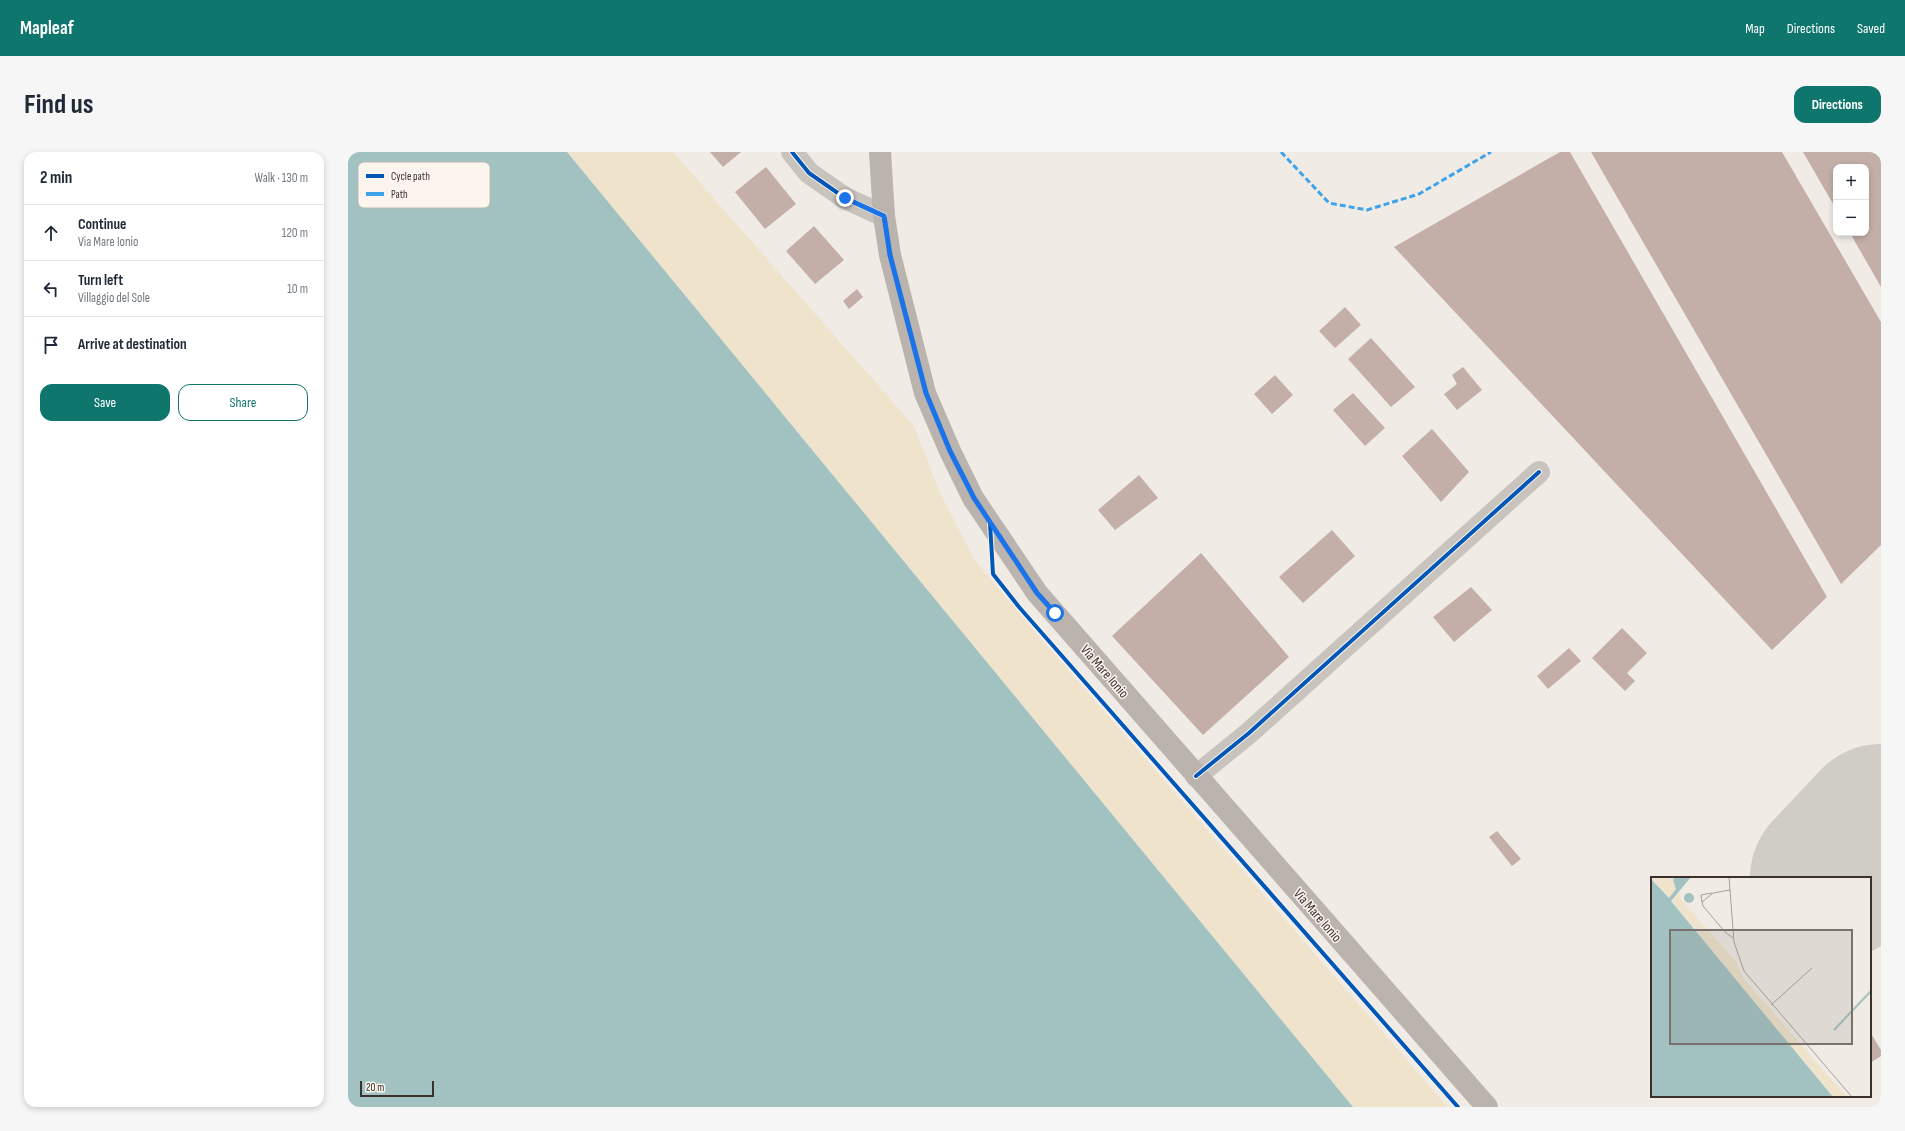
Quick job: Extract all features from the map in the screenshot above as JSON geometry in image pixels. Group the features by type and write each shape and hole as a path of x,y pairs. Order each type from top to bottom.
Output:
{"main road":[{"name":"Via Mare Ionio","path":"880,152 884,216 890,255 926,393 950,451 974,498 1037,593 1487,1107"}],"street":[{"path":"792,152 809,173 845,198 884,216"},
{"path":"1196,776 1249,733 1539,472"}],"sand":[{"path":"567,152 673,152 914,426 940,493 974,559 1029,625 1448,1107 1353,1107"}],"water":[{"path":"348,152 567,152 1353,1107 348,1107"}],"building":[{"path":"710,152 741,152 723,167"},
{"path":"1560,152 1570,152 1827,597 1772,650 1394,247"},
{"path":"1591,152 1782,152 1881,322 1881,545 1841,584"},
{"path":"1803,152 1881,152 1881,287 1852,236 1869,236 1869,164 1833,164 1833,204"},
{"path":"766,167 796,204 765,229 735,192"},
{"path":"814,226 844,260 815,284 786,251"},
{"path":"857,289 863,297 849,309 843,301"},
{"path":"1345,307 1361,325 1335,348 1319,331"},
{"path":"1371,338 1415,387 1391,407 1348,359"},
{"path":"1463,367 1482,390 1457,410 1444,394 1457,384 1452,375"},
{"path":"1275,375 1293,395 1272,414 1254,394"},
{"path":"1353,393 1385,428 1365,446 1333,410"},
{"path":"1432,429 1469,472 1441,502 1402,456"},
{"path":"1139,475 1158,498 1115,530 1098,510"},
{"path":"1332,530 1355,556 1303,603 1279,577"},
{"path":"1201,553 1289,657 1203,735 1112,636"},
{"path":"1471,587 1492,610 1454,642 1433,617"},
{"path":"1622,628 1647,653 1627,673 1635,681 1625,691 1592,658"},
{"path":"1569,648 1581,661 1548,689 1537,676"},
{"path":"1497,831 1521,859 1512,866 1489,837"},
{"path":"1871,1034 1881,1050 1881,1056 1871,1062"}],"runway":[{"path":"1834,877 1881,827"}],"marked path":[{"path":"1281,152 1329,203 1367,210 1419,194 1491,152"}],"cycle path":[{"path":"792,152 809,173 845,198 884,216"},
{"path":"1196,776 1249,733 1539,472"},
{"path":"990,523 993,574 1019,607 1458,1107"}],"route":[{"path":"845,198 884,216 890,255 926,393 950,451 974,498 1037,593 1055,613"}]}
